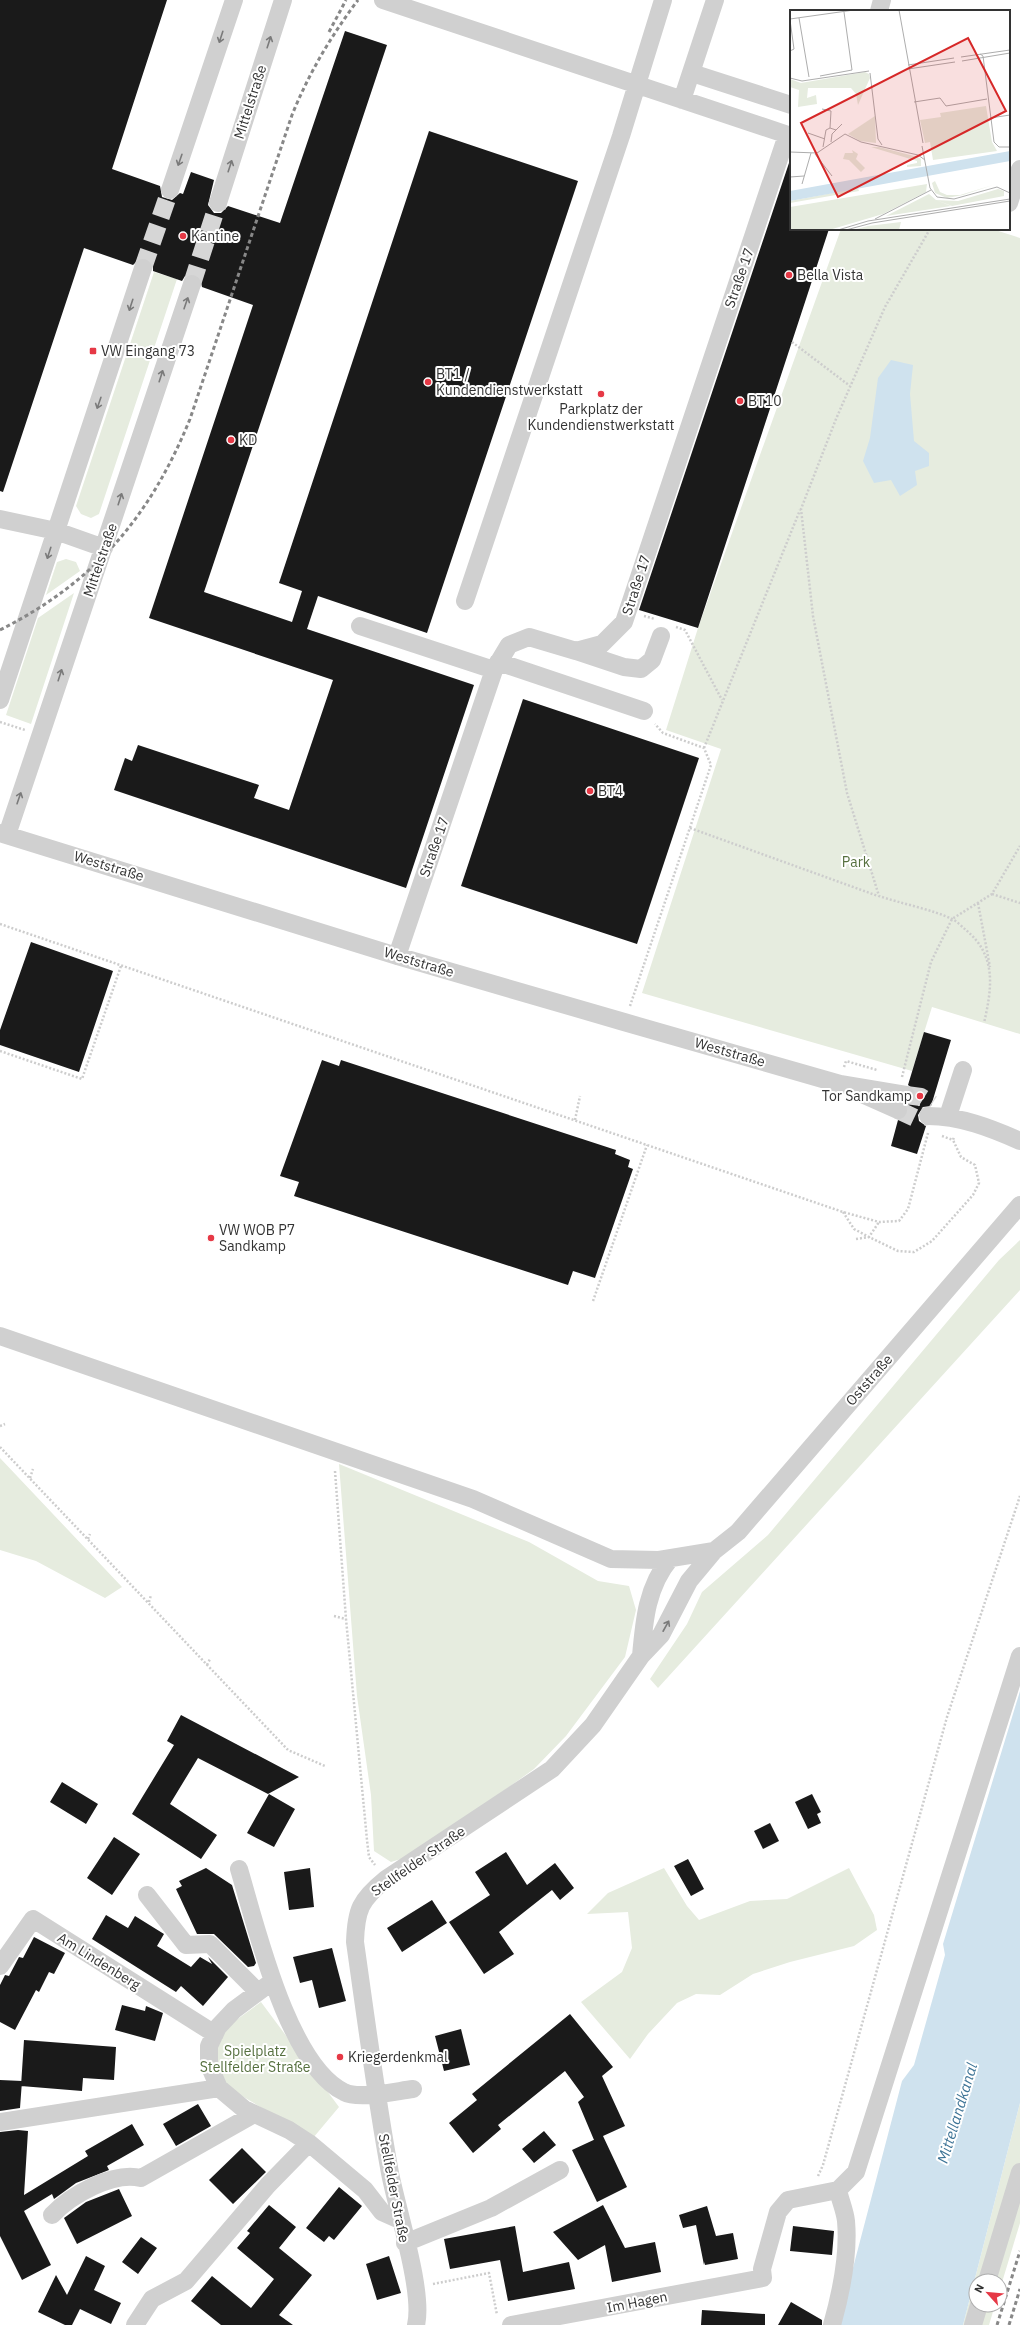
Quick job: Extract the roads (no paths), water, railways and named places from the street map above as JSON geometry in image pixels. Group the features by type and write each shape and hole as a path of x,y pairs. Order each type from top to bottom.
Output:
{"street":[{"path":"170,190 234,0"},
{"name":"Mittelstraße","path":"218,203 283,0"},
{"path":"383,0 789,136"},
{"path":"466,601 621,136 663,0"},
{"path":"682,100 715,0"},
{"path":"878,10 882,0"},
{"path":"692,73 790,105"},
{"name":"Straße 17","path":"397,956 496,666 509,645 529,637 576,651 602,644 624,622 789,136"},
{"path":"1010,200 1020,169"},
{"path":"1010,209 1020,213"},
{"path":"0,700 143,268"},
{"name":"Mittelstraße","path":"3,834 41,734 192,284"},
{"path":"0,519 56,531 104,548"},
{"path":"360,626 644,711"},
{"path":"576,651 624,667 641,669 652,660 663,627"},
{"name":"Weststraße","path":"3,834 397,956 840,1084 901,1100"},
{"path":"948,1116 963,1070"},
{"path":"929,1118 948,1116 1000,1132 1020,1141"},
{"path":"1000,1132 1020,1131"},
{"name":"Oststraße","path":"641,1656 661,1635 689,1581 714,1551 738,1532 1020,1205"},
{"path":"0,1336 473,1499 611,1559 670,1559 714,1551"},
{"path":"641,1656 644,1624 651,1591 661,1570 670,1559"},
{"name":"Stellfelder Straße","path":"416,2325 415,2288 400,2220 376,2093 355,1942 358,1909 364,1899 386,1880 552,1769 593,1725 641,1656"},
{"path":"832,2325 840,2297 845,2249 846,2220 838,2190 856,2172 1020,1656"},
{"path":"239,1868 273,1980 297,2036 317,2069 345,2093 356,2095 413,2089"},
{"path":"147,1896 186,1945 210,1944 258,1992"},
{"name":"Am Lindenberg","path":"0,1966 33,1919 215,2034"},
{"path":"273,1980 234,2010 218,2027 210,2046 210,2065 219,2088 244,2109 289,2130 310,2143 365,2190 382,2212 400,2220"},
{"path":"0,2122 219,2088"},
{"path":"52,2215 62,2204 112,2178 131,2176 141,2178 254,2114"},
{"path":"135,2325 152,2299 186,2281 268,2185 310,2143"},
{"path":"405,2243 491,2208 560,2170"},
{"path":"989,2273 1020,2172"},
{"name":"Im Hagen","path":"504,2321 764,2278 762,2269 778,2212 788,2200 838,2190"},
{"path":"973,2325 977,2313"}],"water":[{"path":"891,360 913,365 910,394 914,441 929,453 929,466 915,471 917,485 900,496 891,480 874,483 863,461 870,438 878,378"},
{"name":"Mittellandkanal","path":"1020,1691 1020,2103 976,2273 968,2273 968,2306 963,2325 838,2325 902,2081 914,2065 945,1955 943,1944"}],"tunnel":[{"path":"143,268 170,190"},
{"path":"192,284 218,203"},
{"path":"906,1095 921,1097 932,1104"},
{"path":"898,1110 915,1118 928,1116"}],"railway":[{"path":"329,32 346,0"},
{"path":"0,630 34,611 64,591 91,568 116,543 157,487 190,419 292,115 321,55 358,0"},
{"path":"997,2325 1020,2251"},
{"path":"1009,2325 1020,2289"}],"place":[{"name":"Kantine","path":"183,236"},
{"name":"Bella Vista","path":"789,275"},
{"name":"VW Eingang 73","path":"93,351"},
{"name":"BT1 / Kundendienstwerkstatt","path":"428,382"},
{"name":"Parkplatz der Kundendienstwerkstatt","path":"601,394"},
{"name":"BT10","path":"740,401"},
{"name":"KD","path":"231,440"},
{"name":"BT4","path":"590,791"},
{"name":"Tor Sandkamp","path":"920,1096"},
{"name":"VW WOB P7 Sandkamp","path":"211,1238"},
{"name":"Kriegerdenkmal","path":"340,2057"}],"park label":[{"name":"Park","path":"856,862"},
{"name":"Spielplatz Stellfelder Straße","path":"255,2060"}]}
